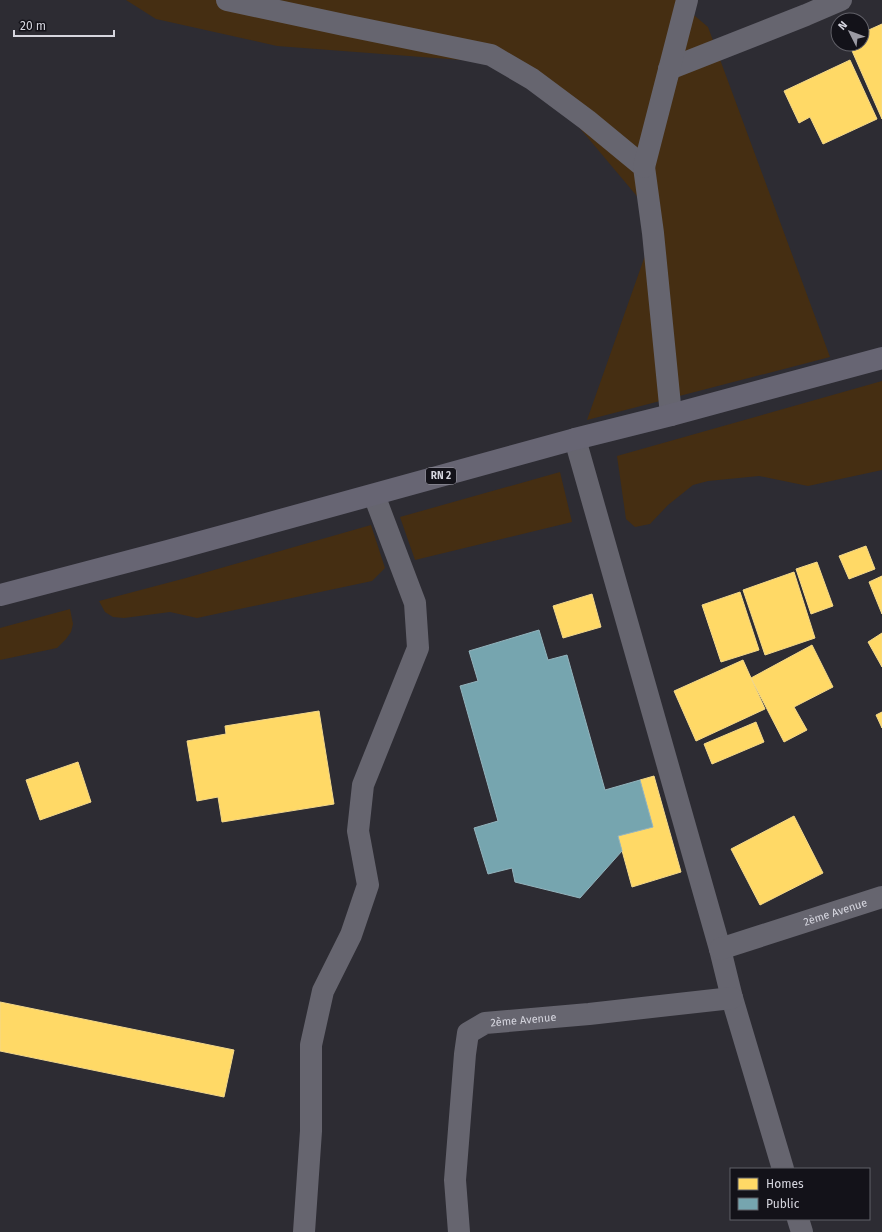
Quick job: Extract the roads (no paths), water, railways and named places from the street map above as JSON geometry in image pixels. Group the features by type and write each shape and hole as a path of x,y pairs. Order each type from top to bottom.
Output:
{"main road":[{"name":"RN 2","path":"0,595 168,551 575,439 671,415 882,358"}],"street":[{"path":"227,0 344,26 491,55 538,83 587,120 644,167"},
{"path":"671,415 653,234 644,167 687,0"},
{"path":"669,69 841,0"},
{"path":"575,439 720,949 732,998 783,1168"},
{"path":"304,1232 310,1131 311,1045 323,991 351,935 368,885 358,831 363,785 418,648 415,603 374,495"},
{"name":"2ème Avenue","path":"720,949 882,897"},
{"name":"2ème Avenue","path":"459,1232 455,1180 468,1033 485,1023 589,1014 732,998"},
{"path":"798,1220 802,1232"}]}
